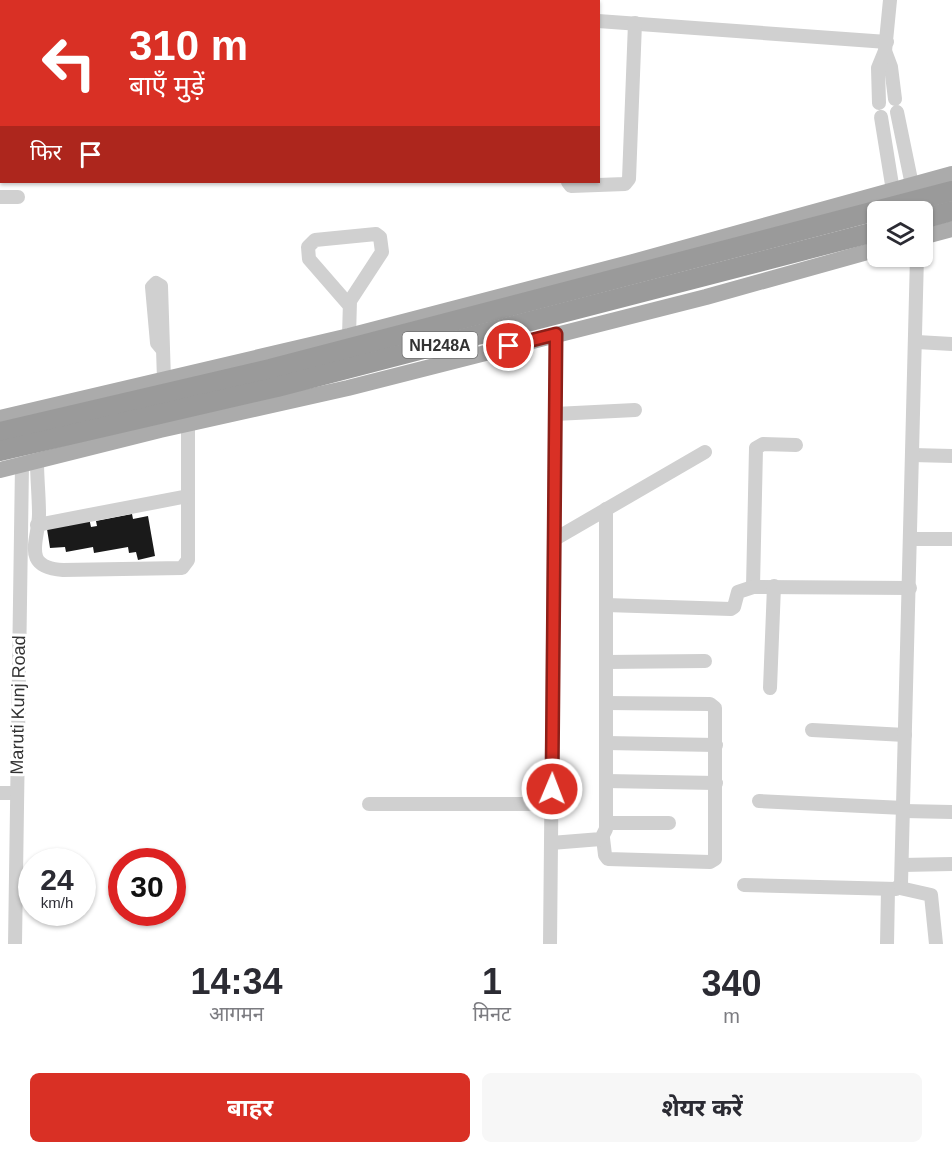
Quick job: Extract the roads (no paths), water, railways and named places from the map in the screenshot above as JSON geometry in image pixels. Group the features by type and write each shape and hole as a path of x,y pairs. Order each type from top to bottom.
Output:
{"highway":[{"name":"NH248A","path":"0,432 270,369 905,193 952,191"},
{"path":"933,216 952,211"},
{"name":"NH248A","path":"0,451 277,387 867,234"}],"main road":[{"path":"0,418 349,336 905,193 952,174"},
{"path":"933,234 952,229"},
{"path":"0,470 348,388 706,297 867,252"}],"street":[{"path":"879,103 878,68 886,47 890,0"},
{"path":"600,21 886,47"},
{"path":"569,183 571,186 614,185 625,184 629,179 636,23"},
{"path":"886,47 896,105 905,193"},
{"path":"881,117 905,193"},
{"path":"0,197 18,197"},
{"path":"349,305 306,252 315,240 376,234 382,247 381,257 349,305 349,336"},
{"path":"886,944 894,889 902,865 917,342 917,267"},
{"path":"550,944 556,334"},
{"path":"917,342 952,344"},
{"path":"162,349 164,380"},
{"path":"555,414 635,410"},
{"path":"29,463 38,525 34,549 39,562 48,568 182,568 188,560 188,424"},
{"path":"753,587 756,448 763,444 796,444"},
{"path":"555,539 705,452"},
{"path":"912,455 952,456"},
{"name":"Maruti Kunj Road","path":"15,944 16,793 29,463"},
{"path":"38,525 188,496"},
{"path":"606,509 606,605 606,662 606,703 606,824 603,838 605,855 608,859 712,862 715,857 716,783 716,712 713,705 606,703"},
{"path":"910,538 952,539"},
{"path":"770,688 774,586"},
{"path":"606,605 731,609 734,607 737,593 753,587 910,588"},
{"path":"606,662 705,661"},
{"path":"812,730 905,735"},
{"path":"606,743 716,745"},
{"path":"606,781 716,783"},
{"path":"0,793 16,793"},
{"path":"759,801 952,812"},
{"path":"369,804 552,804"},
{"path":"606,824 669,823"},
{"path":"551,843 603,838"},
{"path":"902,865 952,864"},
{"path":"0,873 15,873"},
{"path":"744,885 894,889 931,895 936,944"}]}
